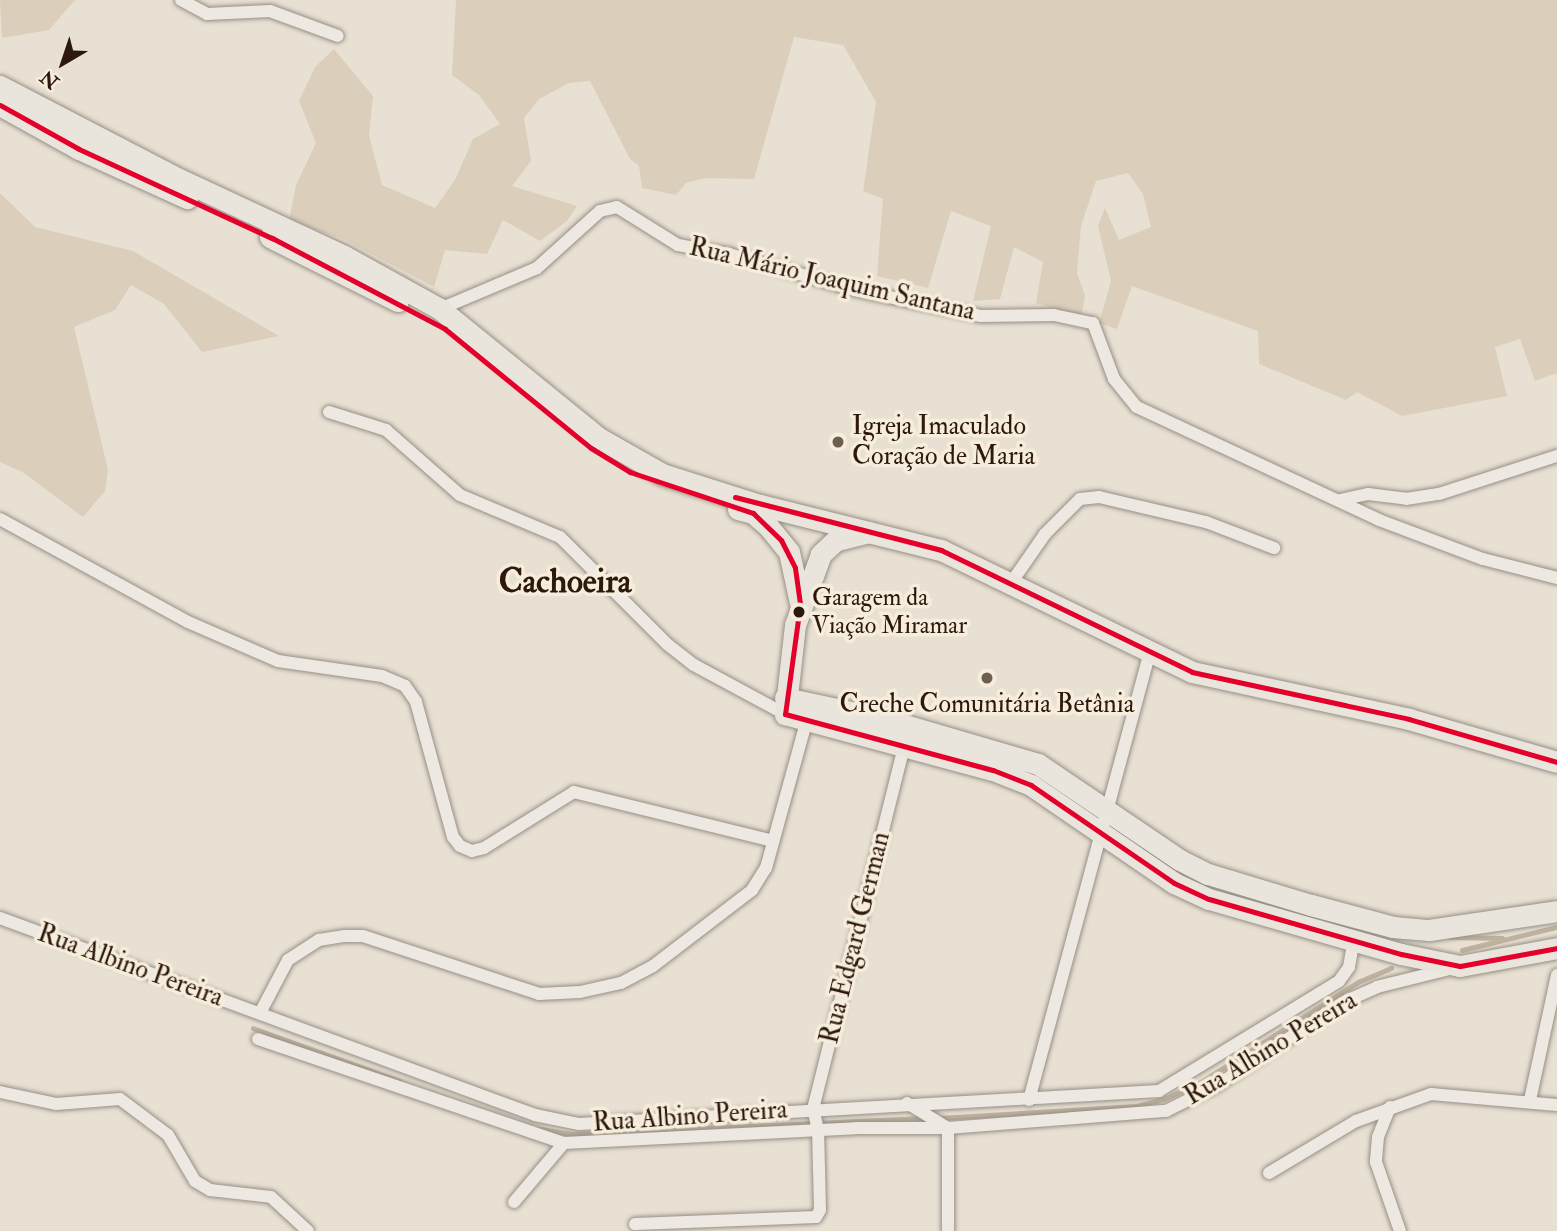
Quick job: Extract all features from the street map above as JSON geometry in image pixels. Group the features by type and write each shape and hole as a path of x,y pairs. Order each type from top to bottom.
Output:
{"main road":[{"path":"0,86 177,178 344,256 440,309 599,438 662,474 761,505 875,530 941,550 1149,654 1233,684 1409,719 1557,762"},
{"path":"0,105 79,149 400,303 445,329 591,448 655,484 753,513 781,540 795,568 800,605"},
{"path":"875,530 827,545 800,605 785,706 1038,764 1174,883 1209,899 1353,940 1460,966 1557,948"},
{"path":"810,711 904,746 1031,785 1208,874 1394,927 1474,926 1557,911"}],"street":[{"path":"181,0 207,15 270,11 338,36"},
{"name":"Rua Mário Joaquim Santana","path":"440,309 537,268 600,211 617,207 678,245 855,290 980,316 1054,315 1093,323 1114,379 1137,407 1340,500 1483,559 1557,578"},
{"path":"329,412 386,430 460,495 560,537 667,644 762,703 785,706"},
{"path":"1340,500 1368,494 1406,499 1439,494 1557,456"},
{"path":"1011,583 1045,534 1080,499 1089,498 1206,522 1274,548"},
{"path":"0,519 188,622 278,662 382,676 405,686 416,702 453,837 460,846 472,851 484,848 574,792 773,841"},
{"path":"1029,1100 1149,654"},
{"path":"260,1013 288,960 318,940 345,936 363,936 539,994 621,983 653,966 752,890 766,868 810,711"},
{"name":"Rua Edgard German","path":"635,1224 816,1217 820,1210 815,1120 904,746"},
{"name":"Rua Albino Pereira","path":"0,918 559,1122 815,1120 943,1125 1166,1111 1216,1086 1346,1001 1377,987 1460,966"},
{"name":"Rua Albino Pereira","path":"258,1039 564,1143 815,1120 906,1102 1132,1096 1179,1083 1339,981 1349,967 1353,940"},
{"path":"1530,1100 1557,975"},
{"path":"0,1092 55,1104 120,1099 168,1135 195,1181 210,1190 271,1197 309,1231"},
{"path":"1269,1173 1356,1121 1431,1094 1530,1100 1557,1105"},
{"path":"906,1102 943,1125 948,1231"},
{"path":"1390,1107 1378,1137 1376,1161 1400,1231"},
{"path":"514,1202 564,1143"}],"shaded area":[{"path":"0,0 75,0 49,30 2,38"},
{"path":"456,0 1557,0 1557,373 1535,381 1520,339 1495,347 1507,396 1402,416 1357,392 1346,400 1259,364 1258,331 1132,286 1117,329 1099,323 1111,281 1098,226 1105,208 1119,240 1151,227 1143,194 1128,173 1096,181 1081,226 1077,273 1085,296 1081,317 1036,303 1043,262 1014,247 1000,299 973,301 991,226 951,211 928,288 877,276 883,199 863,191 876,102 843,45 794,37 754,179 706,178 686,183 676,195 642,188 639,166 630,159 590,81 569,83 539,99 524,118 531,161 512,186 577,206 567,221 540,241 503,220 487,254 445,250 434,287 341,238 289,221 296,185 316,143 299,101 315,67 334,49 373,96 369,135 382,185 435,208 455,180 473,139 500,124 479,95 452,75"},
{"path":"0,193 35,227 133,251 279,336 202,352 164,304 131,285 115,310 74,327 108,470 105,491 83,517 24,473 0,462"}],"waterway":[{"path":"1462,950 1556,927"},
{"path":"1450,937 1502,938"},
{"path":"939,1118 1137,1106 1164,1099 1201,1082 1358,982 1391,968"},
{"path":"253,1028 400,1081"},
{"path":"541,1129 572,1134 923,1118"}],"transit line":[{"path":"0,105 79,149 272,238 445,329 591,448 630,472 753,513 781,540 795,568 800,605 785,714 993,770 1031,785 1174,883 1209,899 1401,954 1460,966 1557,948"},
{"path":"735,497 941,550 1192,672 1409,719 1557,762"}],"place":[{"name":"Igreja Imaculado Coração de Maria","path":"838,442"},
{"name":"Garagem da Viação Miramar","path":"799,612"},
{"name":"Creche Comunitária Betânia","path":"987,678"}],"district":[{"name":"Cachoeira","path":"565,582"}]}
